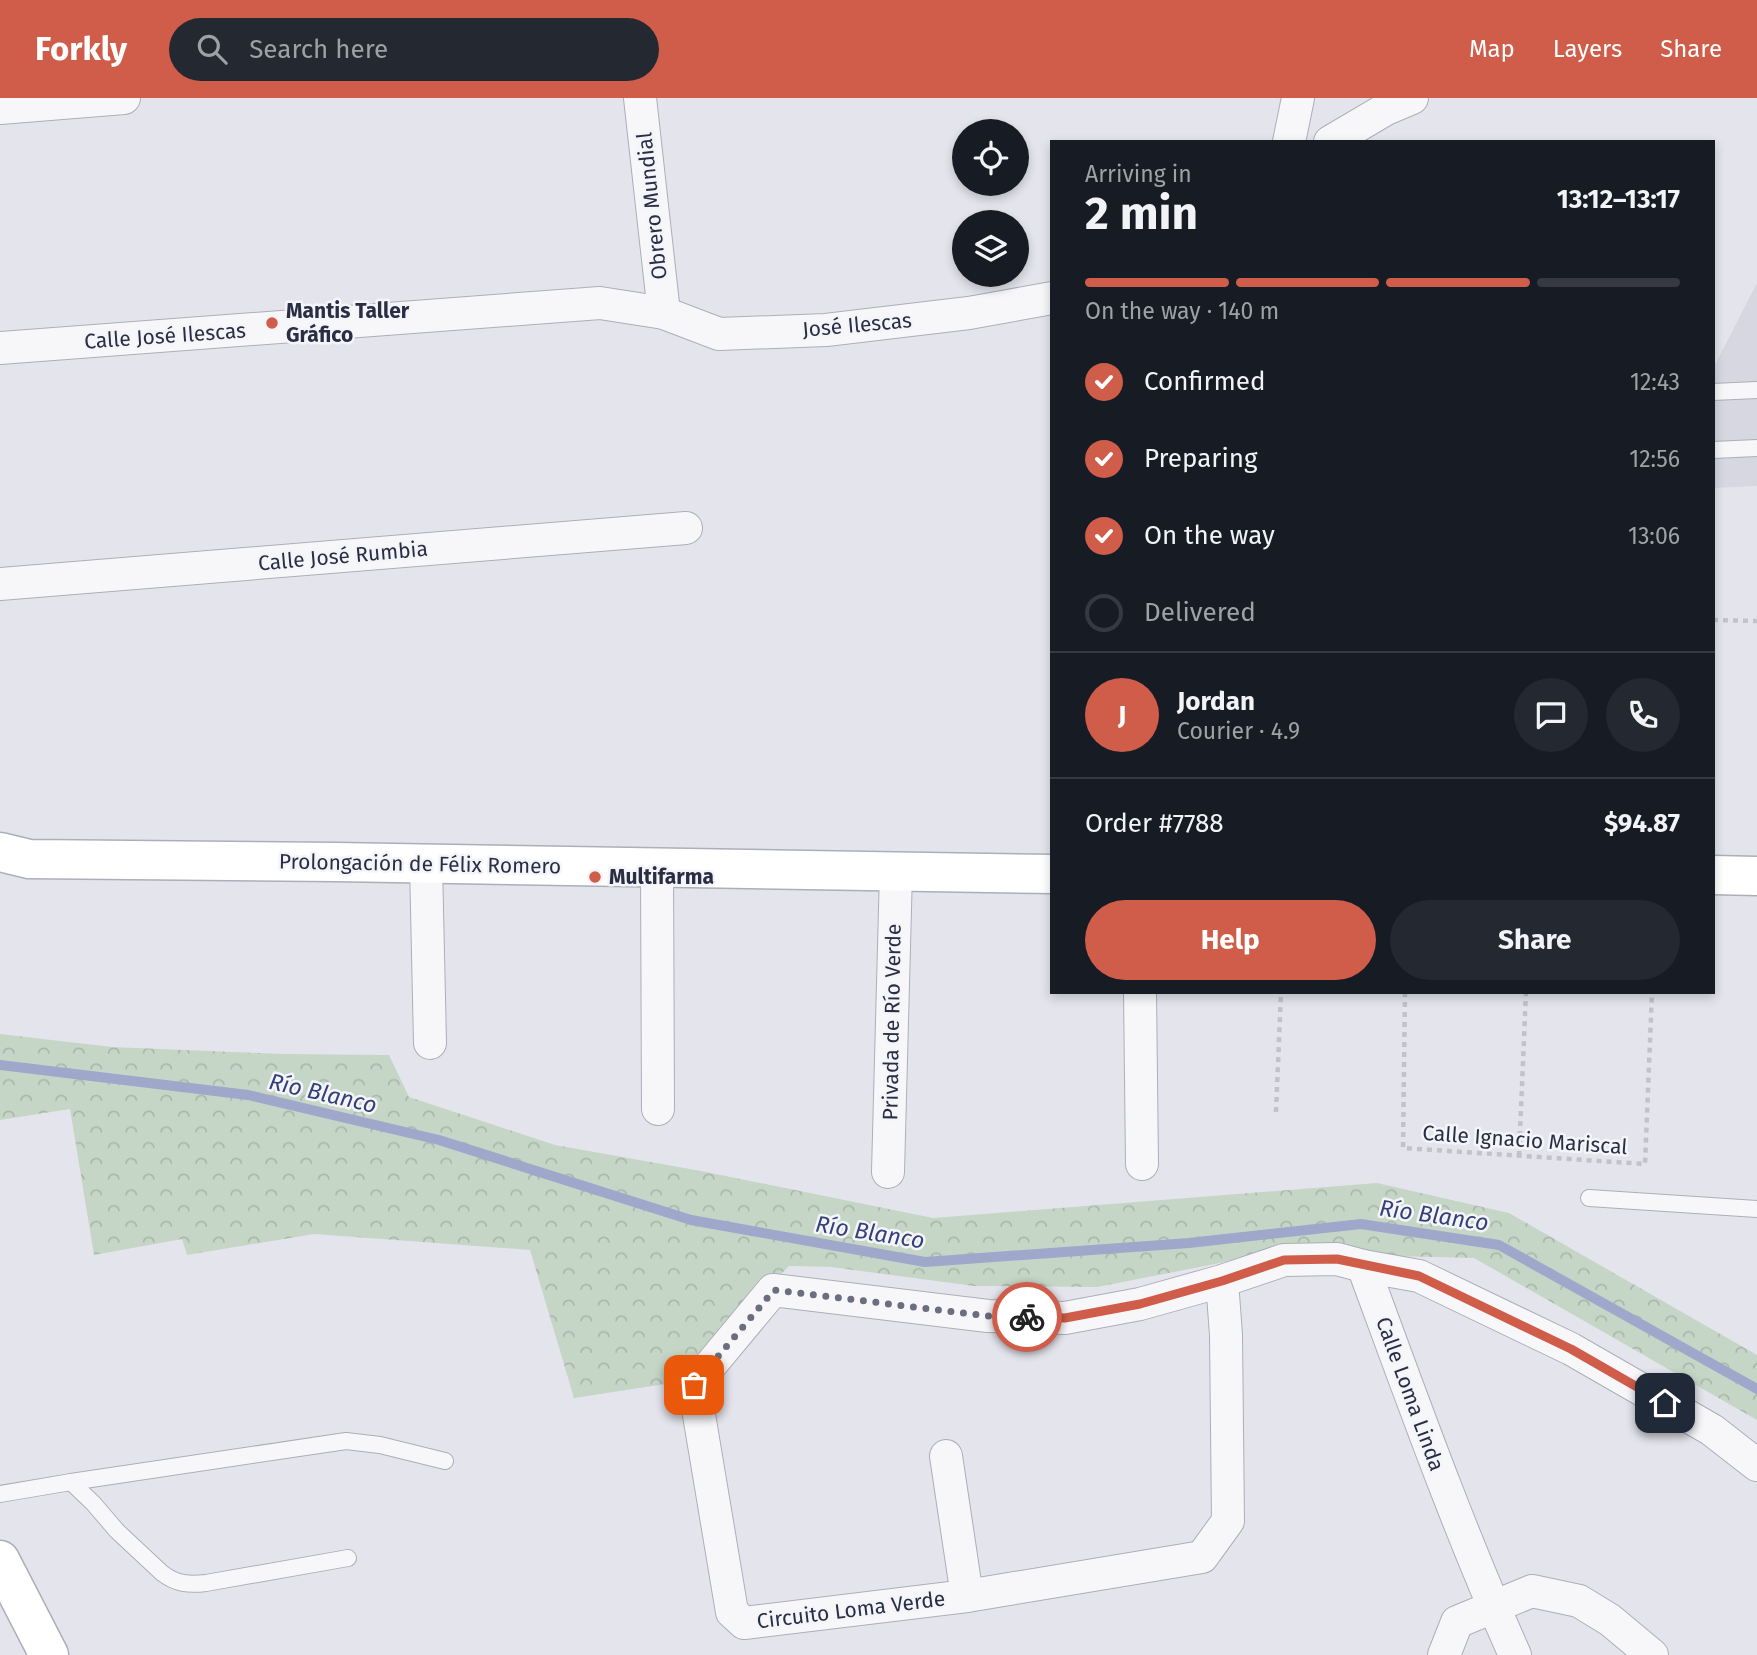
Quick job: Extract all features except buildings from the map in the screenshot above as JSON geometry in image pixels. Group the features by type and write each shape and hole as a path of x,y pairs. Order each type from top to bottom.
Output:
{"main road":[{"name":"Prolongación de Félix Romero","path":"0,852 29,859 1050,874"},
{"path":"1715,875 1757,876"},
{"path":"0,1560 49,1655"}],"street":[{"path":"0,108 124,98"},
{"name":"Obrero Mundial","path":"640,98 664,313"},
{"path":"1289,140 1298,98"},
{"path":"1333,140 1386,109 1412,98"},
{"name":"José Ilescas","path":"664,313 719,334 826,330 970,313 1050,298"},
{"name":"Calle José Ilescas","path":"0,348 600,303 664,313"},
{"name":"Calle José Rumbia","path":"0,584 686,528"},
{"path":"426,864 430,1042"},
{"path":"657,868 658,1109"},
{"name":"Privada de Río Verde","path":"888,1172 896,872"},
{"path":"1140,994 1142,1164"},
{"path":"1222,1281 1284,1260 1337,1259 1419,1276 1571,1349 1712,1430 1757,1465"},
{"name":"Calle Loma Linda","path":"1363,1266 1455,1512 1515,1655"},
{"name":"Circuito Loma Verde","path":"1222,1281 1226,1335 1228,1521 1202,1557 967,1596 744,1623 732,1612 694,1385 774,1290 988,1316 1065,1318 1140,1304 1222,1281"},
{"path":"946,1456 967,1596"},
{"path":"1444,1655 1457,1622 1532,1591 1579,1601 1610,1620 1652,1655"}],"lane":[{"path":"1715,392 1757,390"},
{"path":"1715,450 1757,448"},
{"path":"1589,1198 1757,1209"},
{"path":"0,1494 346,1441 380,1445 445,1461"},
{"path":"72,1482 117,1531 162,1573 176,1582 206,1583 348,1558"}],"path":[{"path":"1715,620 1757,621"},
{"path":"1276,1112 1281,994"},
{"name":"Calle Ignacio Mariscal","path":"1405,994 1403,1149 1645,1164 1652,994"},
{"path":"1519,1156 1526,994"}],"shaded area":[{"path":"1757,283 1757,486 1715,488 1716,363"}],"green space":[{"path":"0,1034 112,1047 389,1055 409,1097 555,1145 701,1171 933,1218 1377,1183 1509,1213 1757,1355 1757,1420 1474,1258 1390,1256 1303,1244 1097,1287 974,1286 831,1267 789,1266 672,1383 574,1398 530,1250 314,1234 187,1255 182,1239 94,1255 70,1109 0,1120"}],"waterway":[{"name":"Río Blanco","path":"0,1065 248,1095 439,1140 691,1220 925,1262 1189,1243 1361,1224 1499,1245 1757,1389"}],"way so far":[{"path":"694,1385 774,1290 988,1316 1027,1317"}],"place":[{"name":"Mantis Taller Gráfico","path":"272,323"},
{"name":"Multifarma","path":"595,877"}],"route":[{"path":"1027,1317 1065,1318 1140,1304 1284,1260 1337,1259 1419,1276 1571,1349 1665,1403"}]}
